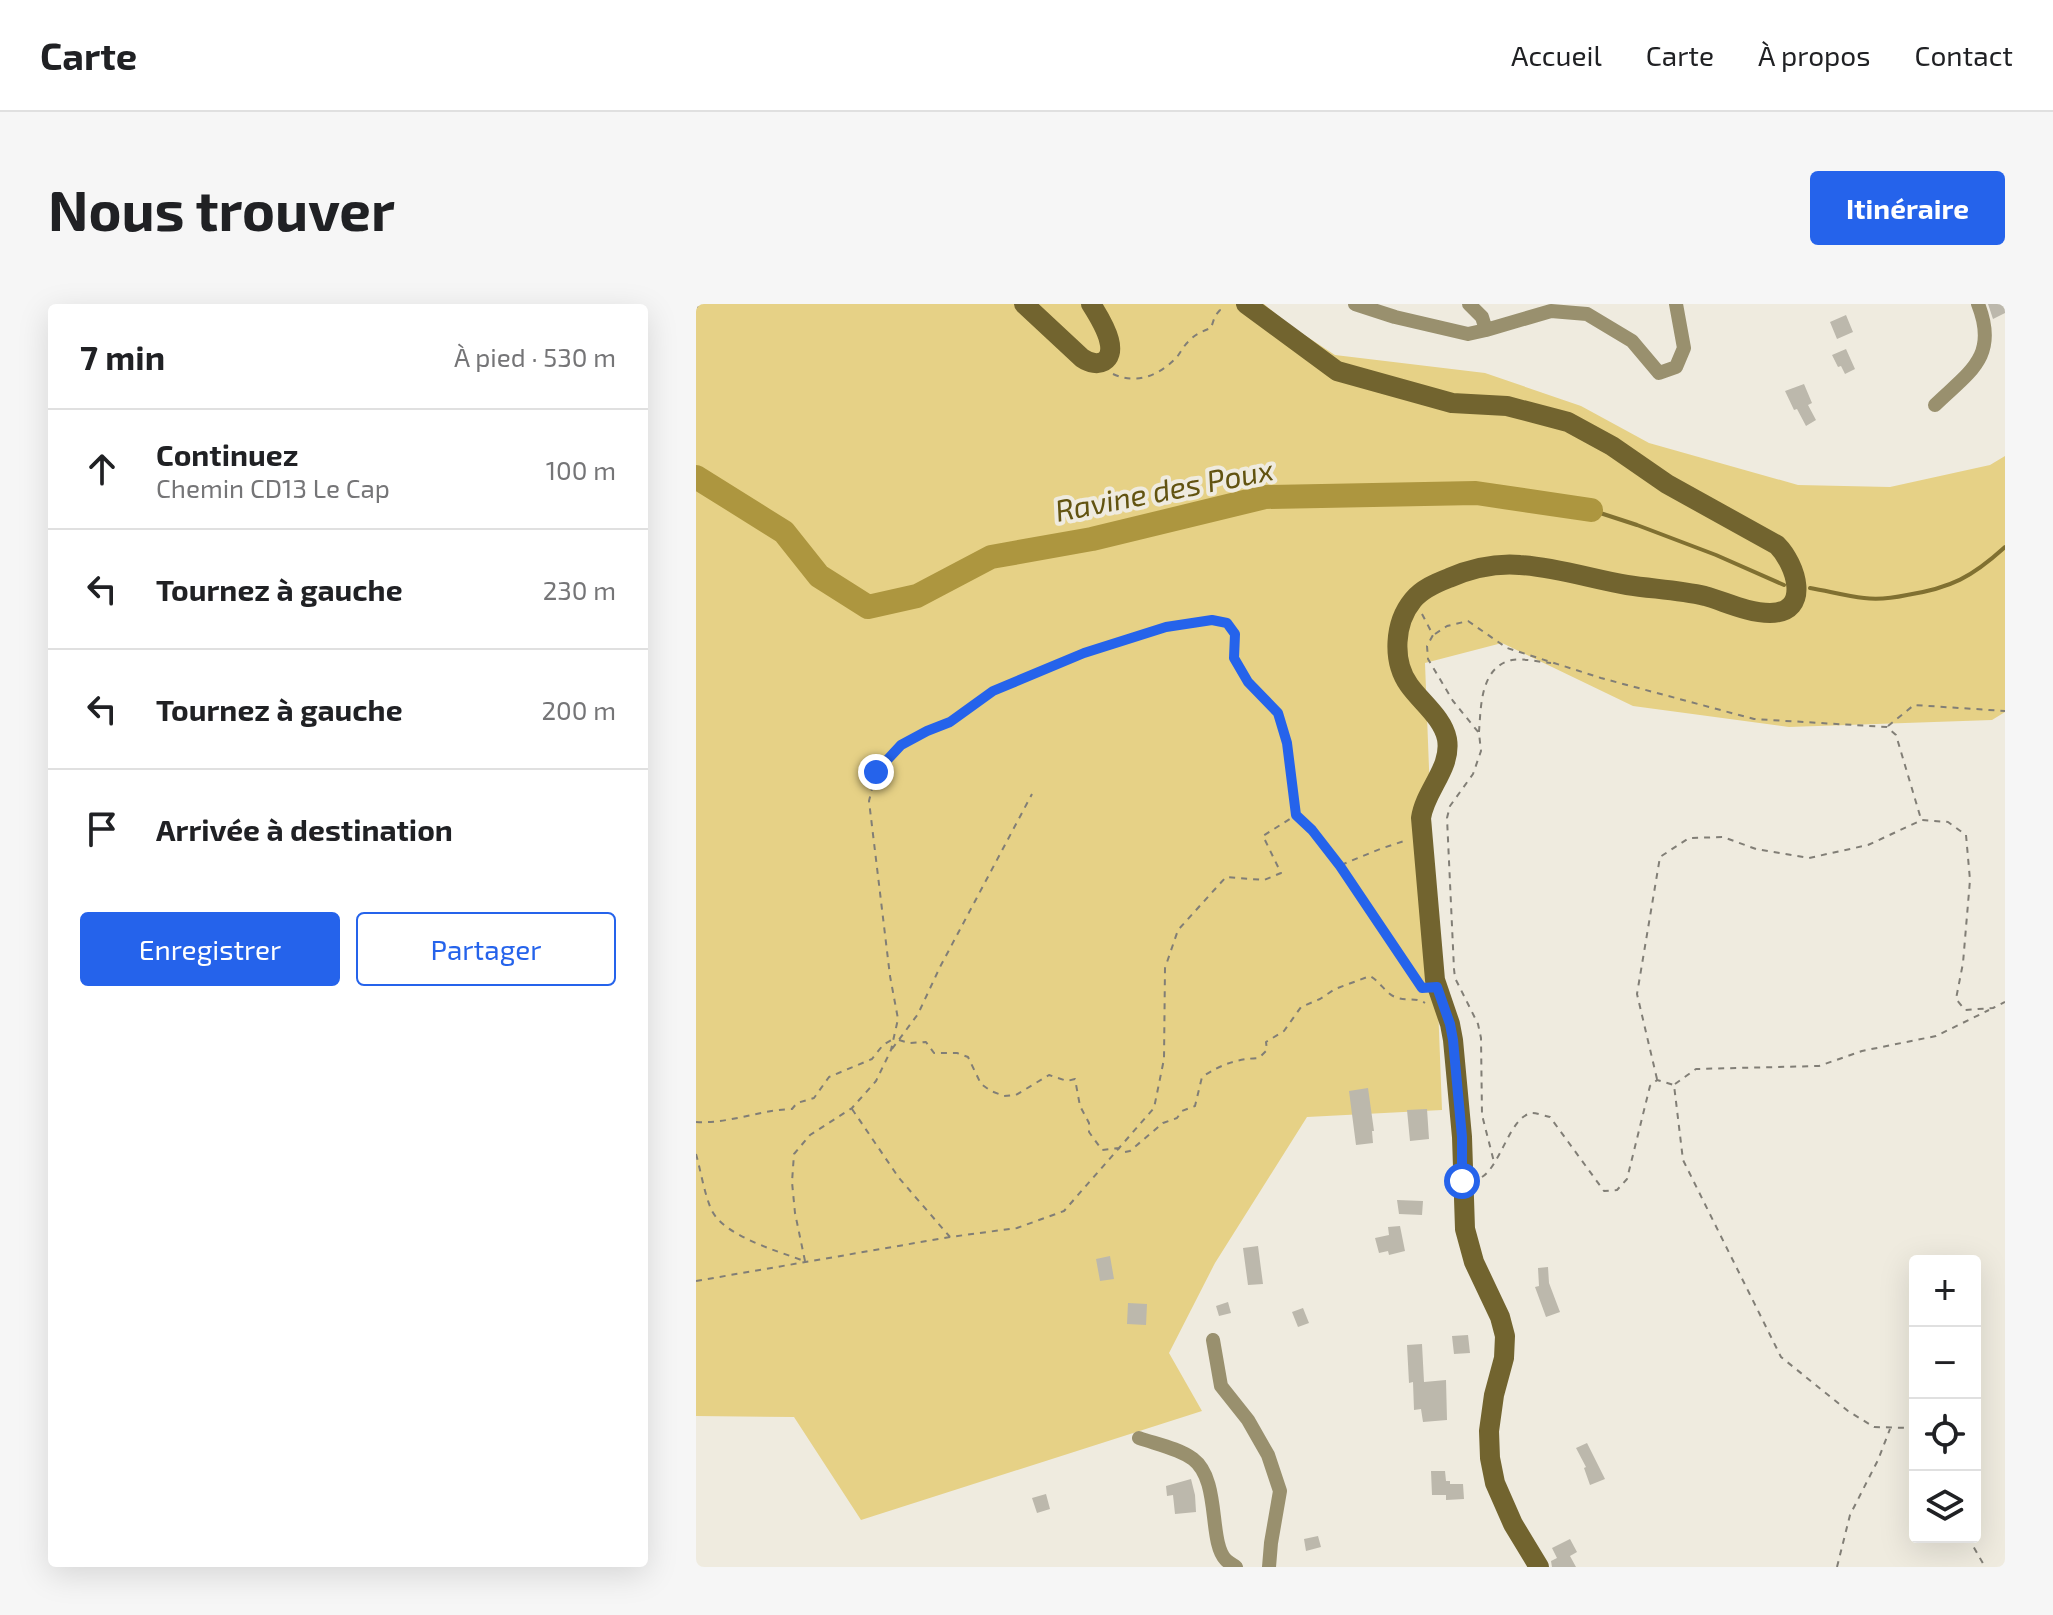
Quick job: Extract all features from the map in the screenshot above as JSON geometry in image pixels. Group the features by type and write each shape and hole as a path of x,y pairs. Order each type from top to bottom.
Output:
{"main road":[{"path":"1024,304 1082,358 1099,364 1106,360 1110,351 1109,340 1091,304"},
{"path":"1246,304 1337,371 1452,403 1507,406 1568,422 1612,446 1667,484 1777,545 1789,560 1796,583 1794,602 1787,610 1769,613 1675,590 1521,565 1497,565 1456,575 1432,585 1414,599 1400,622 1397,644 1401,668 1408,684 1444,727 1448,750 1421,818 1437,987 1450,1024 1462,1137 1465,1229 1474,1262 1500,1317 1505,1336 1504,1358 1489,1431 1490,1458 1495,1483 1513,1524 1539,1567"}],"street":[{"path":"1355,304 1468,334 1551,311 1587,314 1632,341 1659,373 1676,367 1684,348 1676,304"},
{"path":"1469,304 1482,317 1486,330"},
{"path":"1935,405 1973,369 1983,350 1985,320 1978,304"},
{"path":"1213,1340 1221,1386 1248,1420 1268,1455 1280,1491 1269,1567"},
{"path":"1139,1438 1196,1461 1204,1473 1214,1505 1218,1544 1224,1559 1236,1567"}],"path":[{"path":"1099,364 1117,376 1142,379 1159,373 1189,341 1211,328 1220,310 1219,304"},
{"path":"1414,599 1433,635"},
{"path":"805,1261 795,1213 792,1182 794,1154 810,1135 852,1108 876,1081 891,1050 898,1019 869,801 876,772 901,745 950,722 993,691 1084,653 1166,627 1212,620 1227,623 1235,634 1234,658 1248,682 1278,713 1287,743 1296,815 1340,866 1422,988 1437,987"},
{"path":"1479,733 1453,701 1428,659 1427,646 1433,635 1447,626 1468,621 1507,648 1754,719 1887,727 1896,735 1922,820"},
{"path":"1494,1164 1482,1115 1481,1038 1478,1024 1455,978 1447,840 1450,806 1473,774 1481,751 1482,693 1495,667 1513,660 1557,664"},
{"path":"1887,727 1914,705 2005,711"},
{"path":"891,1050 918,1014 1032,794"},
{"path":"696,1281 1017,1228 1064,1211 1154,1108 1164,1059 1165,968 1178,930 1226,877 1264,880 1281,873 1263,836 1296,815"},
{"path":"1657,1080 1637,994 1660,857 1689,838 1723,837 1756,849 1809,858 1868,845 1922,820 1948,822 1966,835 1970,880 1963,963 1956,999 1965,1010 1993,1008"},
{"path":"1340,866 1423,835"},
{"path":"899,1040 926,1042 934,1053 957,1053 968,1057 981,1084 1004,1096 1016,1095 1049,1075 1067,1081 1075,1079 1089,1132 1102,1150 1119,1148 1125,1152 1163,1123 1195,1106 1202,1077 1240,1059 1259,1058 1267,1050 1266,1042 1284,1031 1301,1007 1335,989 1370,976 1379,981 1387,993 1399,999 1416,998 1450,1024"},
{"path":"1674,1085 1696,1069 1819,1066 1862,1051 1936,1036 2005,1002"},
{"path":"696,1122 731,1121 767,1111 792,1109 805,1099 814,1098 829,1077 872,1059 883,1045 894,1038"},
{"path":"1462,1181 1487,1174 1520,1118 1532,1113 1550,1117 1604,1191 1617,1190 1627,1179 1650,1086 1657,1080"},
{"path":"1657,1080 1674,1085"},
{"path":"1674,1085 1683,1160 1781,1357 1848,1411 1874,1427 1909,1428"},
{"path":"852,1108 899,1178 950,1237"},
{"path":"696,1154 712,1211 721,1224 742,1236 805,1261"},
{"path":"1837,1567 1850,1515 1878,1460 1890,1428"},
{"path":"1971,1543 1985,1567"}],"shaded area":[{"path":"696,304 1264,304 1289,325 1335,355 1485,373 1581,406 1649,443 1798,485 1890,487 1990,465 2005,456 2005,712 1992,720 1789,727 1633,706 1502,643 1425,663 1442,1110 1307,1117 1215,1263 1169,1353 1202,1411 861,1520 794,1417 696,1416"}],"building":[{"path":"1988,304 2005,304 2005,313 1993,319"},
{"path":"1846,315 1853,332 1837,339 1830,322"},
{"path":"1846,349 1855,369 1845,374 1832,355"},
{"path":"1804,384 1812,403 1808,405 1816,420 1806,426 1785,391"},
{"path":"1368,1088 1373,1143 1356,1145 1349,1091"},
{"path":"1427,1109 1429,1139 1410,1141 1407,1110"},
{"path":"1397,1200 1423,1201 1422,1215 1399,1214"},
{"path":"1400,1226 1405,1251 1389,1255 1388,1251 1379,1253 1375,1238 1389,1235 1388,1227"},
{"path":"1258,1246 1263,1284 1248,1285 1243,1248"},
{"path":"1110,1256 1114,1279 1100,1281 1096,1259"},
{"path":"1548,1267 1549,1283 1560,1312 1546,1317 1535,1287 1539,1286 1538,1268"},
{"path":"1228,1302 1231,1313 1219,1316 1216,1306"},
{"path":"1128,1303 1147,1304 1146,1325 1127,1324"},
{"path":"1303,1308 1309,1323 1298,1327 1292,1312"},
{"path":"1468,1335 1470,1353 1454,1354 1452,1336"},
{"path":"1422,1344 1424,1382 1446,1380 1447,1420 1423,1422 1421,1409 1414,1410 1407,1345"},
{"path":"1587,1443 1605,1479 1590,1485 1586,1467 1576,1448"},
{"path":"1431,1471 1445,1471 1446,1481 1450,1484 1463,1484 1464,1499 1446,1500 1446,1495 1432,1495"},
{"path":"1191,1479 1196,1512 1175,1514 1173,1495 1167,1496 1166,1486"},
{"path":"1046,1494 1050,1509 1037,1513 1032,1498"},
{"path":"1318,1536 1321,1547 1306,1551 1304,1539"},
{"path":"1570,1539 1577,1552 1570,1556 1576,1567 1552,1567 1551,1561 1557,1558 1552,1548"}],"waterway":[{"name":"Ravine des Poux","path":"696,477 784,532 819,576 868,607 917,596 991,557 1092,539 1265,497 1476,493 1591,510"},
{"name":"Ravine des Poux","path":"1591,510 1716,555 1784,585"},
{"name":"Ravine des Poux","path":"1810,588 1875,599 1922,592 1960,580 2005,547"}],"route":[{"path":"876,772 901,745 950,722 993,691 1084,653 1166,627 1212,620 1227,623 1235,634 1234,658 1248,682 1278,713 1287,743 1296,815 1340,866 1422,988 1437,987 1453,1040 1462,1137 1462,1181"}]}
